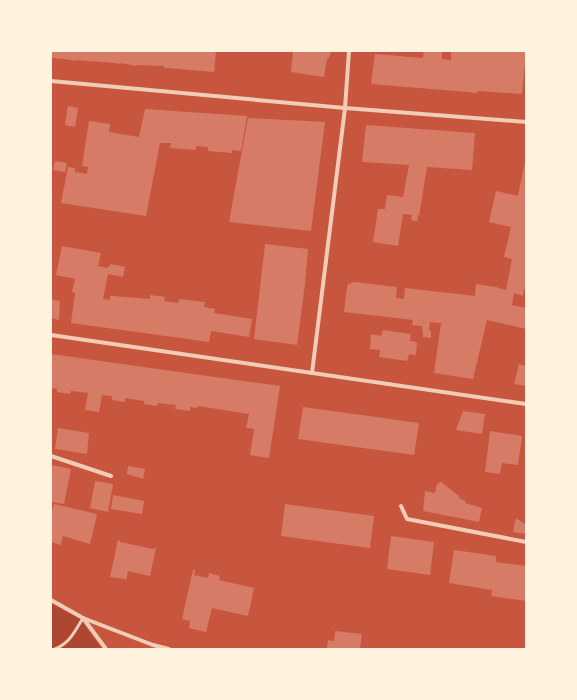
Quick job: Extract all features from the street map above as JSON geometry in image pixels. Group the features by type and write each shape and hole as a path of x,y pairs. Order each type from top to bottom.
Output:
{"street":[{"path":"312,373 345,108 349,51"},
{"path":"51,81 345,108 526,122"},
{"path":"51,335 526,404"},
{"path":"51,456 111,476"},
{"path":"401,506 407,519 526,542"},
{"path":"51,600 83,618 153,645 169,649"},
{"path":"83,618 106,649"}],"lane":[{"path":"55,649 64,645 72,636 83,618"}],"shaded area":[{"path":"51,603 80,619 102,649 51,649"}],"building":[{"path":"51,51 216,51 214,72 164,68 164,66 137,66 121,63 57,59 51,58"},
{"path":"293,51 331,51 330,56 327,59 324,77 291,72"},
{"path":"424,51 442,51 442,59 451,60 451,51 526,52 522,94 477,91 478,93 371,84 375,54 423,58"},
{"path":"68,106 78,108 75,127 65,125"},
{"path":"145,109 247,116 241,151 232,150 232,153 208,151 208,147 196,146 196,150 170,148 171,143 160,143 146,216 61,203 68,167 75,168 75,172 87,174 88,167 82,166 89,121 110,124 109,132 139,137"},
{"path":"248,118 325,122 311,231 229,222"},
{"path":"366,125 475,133 472,170 427,167 419,216 417,215 417,221 413,221 411,218 412,215 403,214 398,246 373,242 378,209 385,209 387,195 403,197 409,165 362,162"},
{"path":"55,161 67,163 65,172 53,170"},
{"path":"525,162 526,281 523,296 514,293 512,305 526,308 526,329 487,320 473,379 434,373 441,323 430,322 429,330 431,331 431,338 423,337 422,326 412,325 413,320 344,312 348,284 354,282 397,287 396,298 404,299 405,288 475,296 476,284 506,290 512,259 504,257 511,227 489,222 496,191 518,196"},
{"path":"265,244 308,249 297,345 254,339"},
{"path":"62,246 101,253 98,266 107,268 111,264 125,267 123,277 108,274 103,299 110,300 110,296 113,296 150,299 150,295 165,297 164,301 178,303 179,299 205,302 204,307 215,309 214,313 252,319 249,337 211,331 209,342 71,323 75,293 72,292 75,279 56,275"},
{"path":"51,299 60,301 59,320 51,318"},
{"path":"383,330 411,334 410,341 417,342 416,355 409,354 407,361 379,357 380,350 370,349 371,334 381,336"},
{"path":"51,354 280,386 269,458 250,455 254,429 246,428 249,414 198,406 197,408 190,407 190,411 175,409 176,405 158,403 157,406 144,404 144,401 125,398 125,402 112,400 112,396 102,395 99,412 85,410 88,393 71,391 70,394 57,392 57,389 51,388"},
{"path":"519,364 526,366 526,386 514,384"},
{"path":"303,407 419,423 414,455 298,439"},
{"path":"463,411 485,414 482,434 456,430"},
{"path":"58,428 89,433 87,454 55,449"},
{"path":"490,431 522,436 518,465 502,463 500,474 485,472"},
{"path":"53,465 71,469 64,504 51,502 51,467 52,468"},
{"path":"128,466 145,469 143,479 127,474"},
{"path":"95,481 113,484 108,512 90,508"},
{"path":"441,482 459,496 459,498 466,501 465,503 482,508 479,522 423,511 425,491 435,493 437,484"},
{"path":"113,495 144,501 142,514 111,509"},
{"path":"54,504 97,514 90,544 63,536 61,545 51,542 51,514"},
{"path":"285,504 374,516 370,548 281,536"},
{"path":"516,518 526,525 526,534 513,532"},
{"path":"391,536 434,542 430,575 387,569"},
{"path":"118,540 120,542 153,549 156,548 150,576 128,571 126,581 125,579 110,577"},
{"path":"454,550 496,556 496,562 526,566 526,601 491,596 492,590 449,583"},
{"path":"193,570 195,570 194,575 208,578 209,573 220,576 219,580 254,588 248,616 212,608 206,632 189,628 190,621 182,619"},
{"path":"335,631 362,634 360,649 327,648 328,640 334,641"}]}
